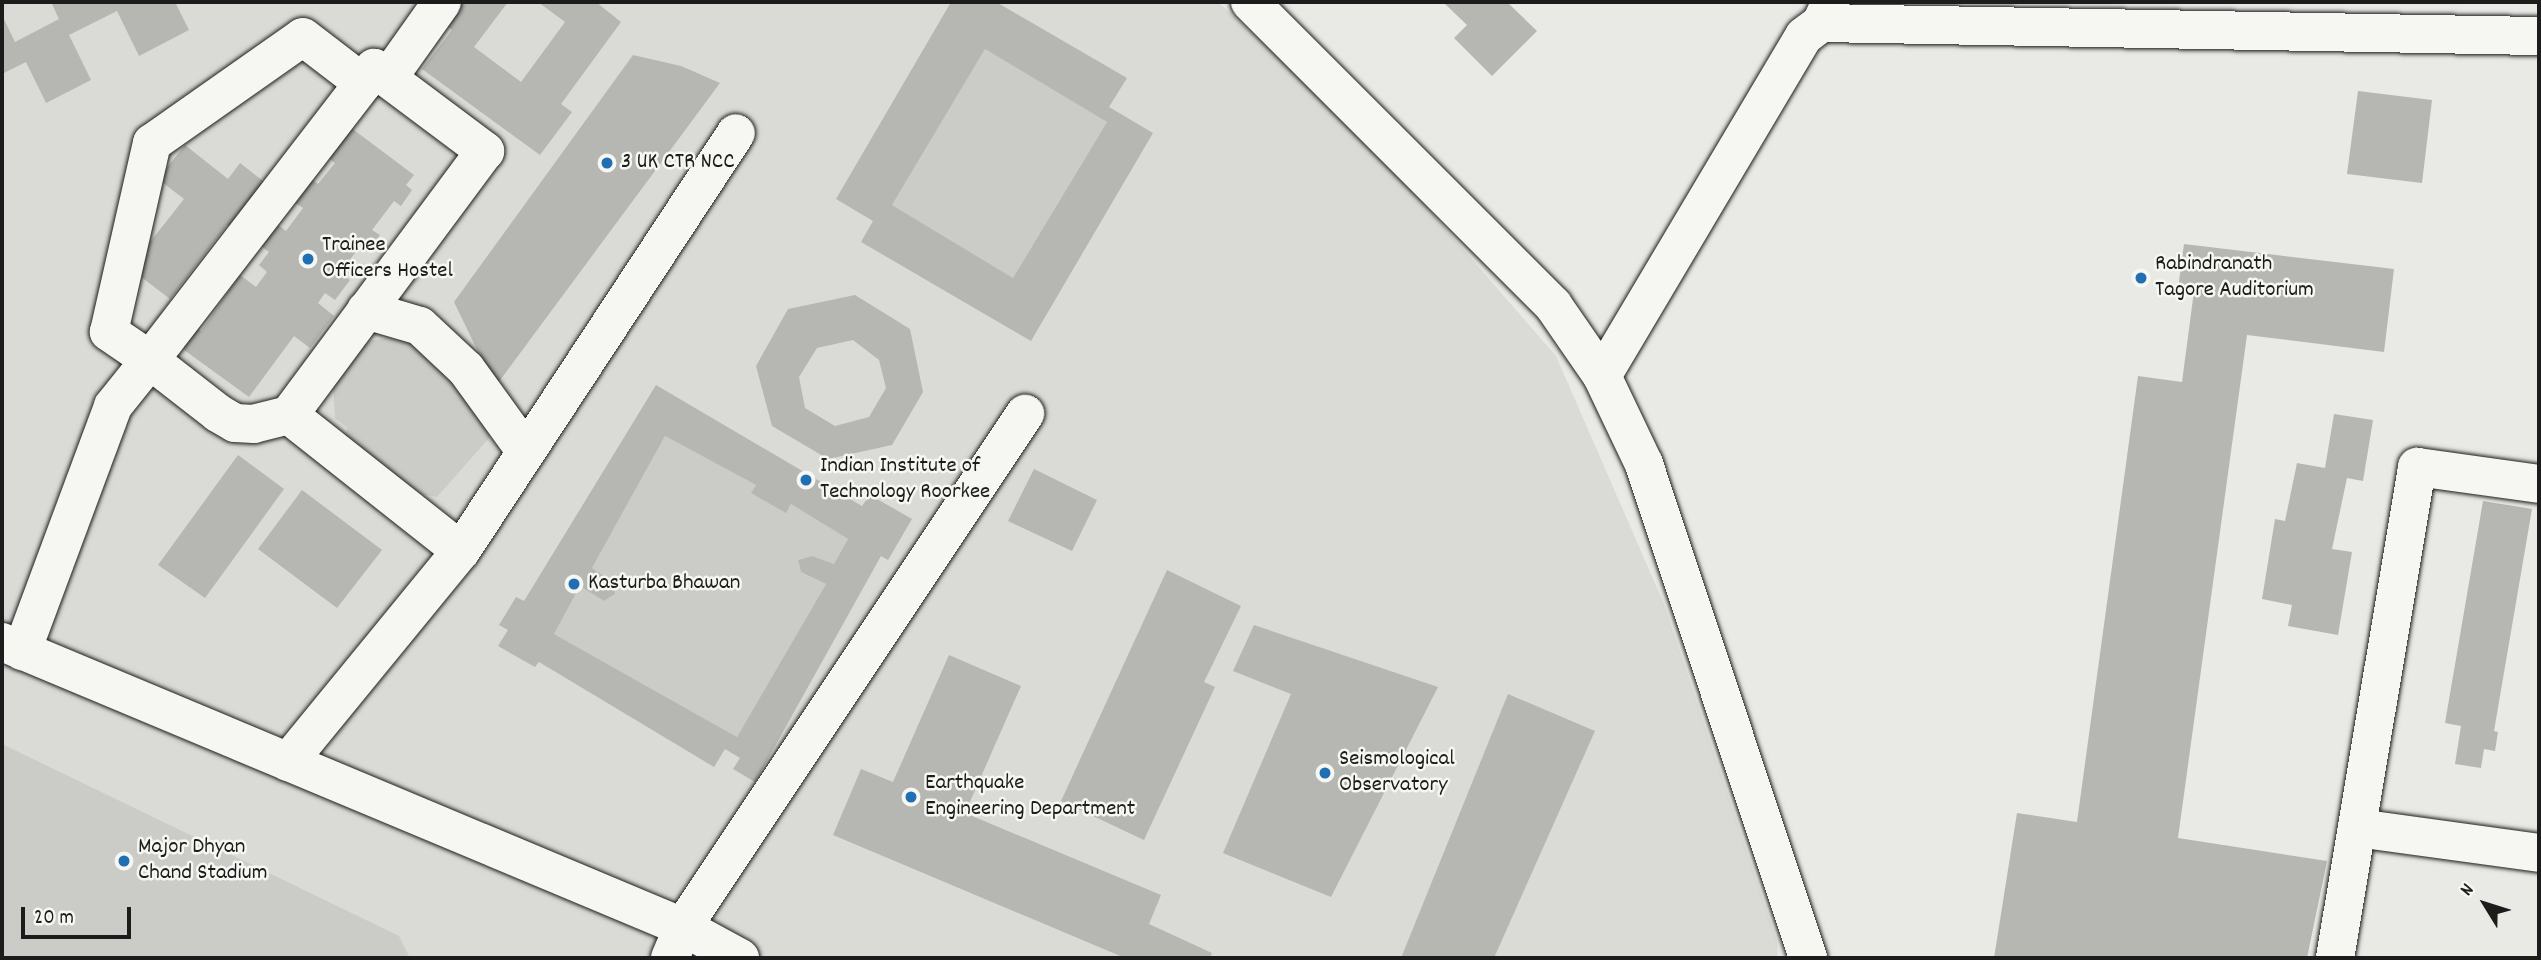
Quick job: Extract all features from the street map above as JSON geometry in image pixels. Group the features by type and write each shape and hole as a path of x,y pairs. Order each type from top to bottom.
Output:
{"street":[{"path":"442,2 113,406 12,647 288,762 677,943 740,958"},
{"path":"1250,2 1553,305 1602,376 1644,464 1808,958"},
{"path":"1602,376 1804,36 1826,13 2539,36"},
{"path":"303,37 376,80 485,151 366,310 289,415 254,424 235,423 109,332 152,144 303,37"},
{"path":"288,762 461,551 736,133"},
{"path":"366,310 420,326 466,369 526,452"},
{"path":"677,943 1025,414"},
{"path":"289,415 461,551"},
{"path":"2335,958 2417,467 2539,484"},
{"path":"2357,828 2539,853"}],"shaded area":[{"name":"Indian Institute of Technology Roorkee","path":"2,2 1218,2 1371,143 1556,356 1664,604 1777,941 1778,958 2,958"},
{"path":"985,49 1107,122 1013,278 892,205"},
{"path":"388,338 413,343 455,376 488,423 489,438 437,497 421,494 343,436 348,428 335,418 333,385 353,354 369,341"},
{"path":"665,436 756,485 752,492 786,512 791,504 848,539 834,564 812,556 798,560 801,572 826,584 737,737 554,634 580,586 604,601 615,594 614,583 592,568"},
{"name":"Major Dhyan Chand Stadium","path":"2,744 399,936 410,958 2,958"}],"building":[{"path":"51,2 175,2 189,30 139,56 117,11 69,35 91,80 46,103 26,62 2,74 2,15 15,42 59,19"},
{"path":"452,2 508,2 474,47 521,82 565,22 538,2 596,2 621,22 561,104 572,112 540,155 422,69 452,30 439,20"},
{"path":"951,2 996,2 1127,78 1109,107 1153,133 1031,341 861,242 873,221 836,199","holes":["985,49 1107,122 1013,278 892,205"]},
{"path":"1443,2 1507,2 1537,31 1492,76 1454,38 1467,25"},
{"name":"3 UK CTR NCC","path":"633,55 681,66 720,83 495,387 454,302"},
{"path":"2358,91 2432,100 2422,183 2347,174"},
{"name":"Trainee Officers Hostel","path":"350,127 414,175 406,185 412,190 401,206 394,201 372,230 380,235 367,252 360,246 340,273 350,280 335,300 325,293 318,303 334,316 310,348 294,336 249,397 180,347 195,326 201,331 240,275 256,287 267,272 259,265 269,252 261,246 277,224 286,231 303,208 294,202 311,179 318,184 335,163 327,157"},
{"path":"185,145 228,179 240,163 268,185 234,230 227,225 170,299 136,273 139,256 184,199 158,179"},
{"path":"2184,244 2394,269 2384,352 2247,335 2178,838 2327,861 2307,958 1994,958 2017,813 2077,822 2138,376 2182,382 2194,291 2178,289"},
{"path":"855,295 910,329 923,392 892,445 828,459 772,426 756,366 788,309","holes":["853,340 879,360 886,388 869,417 835,426 805,408 799,377 817,348"]},
{"name":"Kasturba Bhawan","path":"656,385 862,506 870,495 912,519 888,560 881,556 755,782 733,769 740,758 725,749 714,767 539,662 535,667 498,646 508,630 499,625 516,597 524,601","holes":["665,436 756,485 751,493 786,513 791,504 848,539 834,564 812,556 798,560 801,572 826,584 737,737 554,634 580,586 604,601 615,594 614,583 592,568"]},
{"path":"2334,414 2373,420 2363,481 2347,478 2332,549 2352,552 2338,635 2288,626 2292,605 2262,599 2275,519 2285,521 2297,463 2325,468"},
{"path":"238,455 284,489 205,598 158,565"},
{"path":"1034,469 1097,500 1072,551 1008,521"},
{"path":"302,490 382,550 337,608 258,549"},
{"path":"2483,501 2532,509 2494,731 2498,732 2495,751 2484,749 2481,768 2455,764 2461,726 2445,723"},
{"path":"1167,570 1241,606 1204,682 1215,687 1144,840 1061,801"},
{"name":"Seismological Observatory","path":"1254,625 1438,687 1331,897 1223,853 1291,694 1233,671"},
{"name":"Earthquake Engineering Department","path":"949,655 1021,686 965,813 1161,895 1149,924 1212,953 1210,958 1125,958 833,835 861,769 893,782"},
{"path":"1508,694 1595,731 1494,958 1401,958"}],"place":[{"name":"3 UK CTR NCC","path":"607,163"},
{"name":"Trainee Officers Hostel","path":"308,259"},
{"name":"Rabindranath Tagore Auditorium","path":"2141,278"},
{"name":"Indian Institute of Technology Roorkee","path":"806,480"},
{"name":"Kasturba Bhawan","path":"574,584"},
{"name":"Seismological Observatory","path":"1325,773"},
{"name":"Earthquake Engineering Department","path":"911,797"},
{"name":"Major Dhyan Chand Stadium","path":"124,861"}]}
